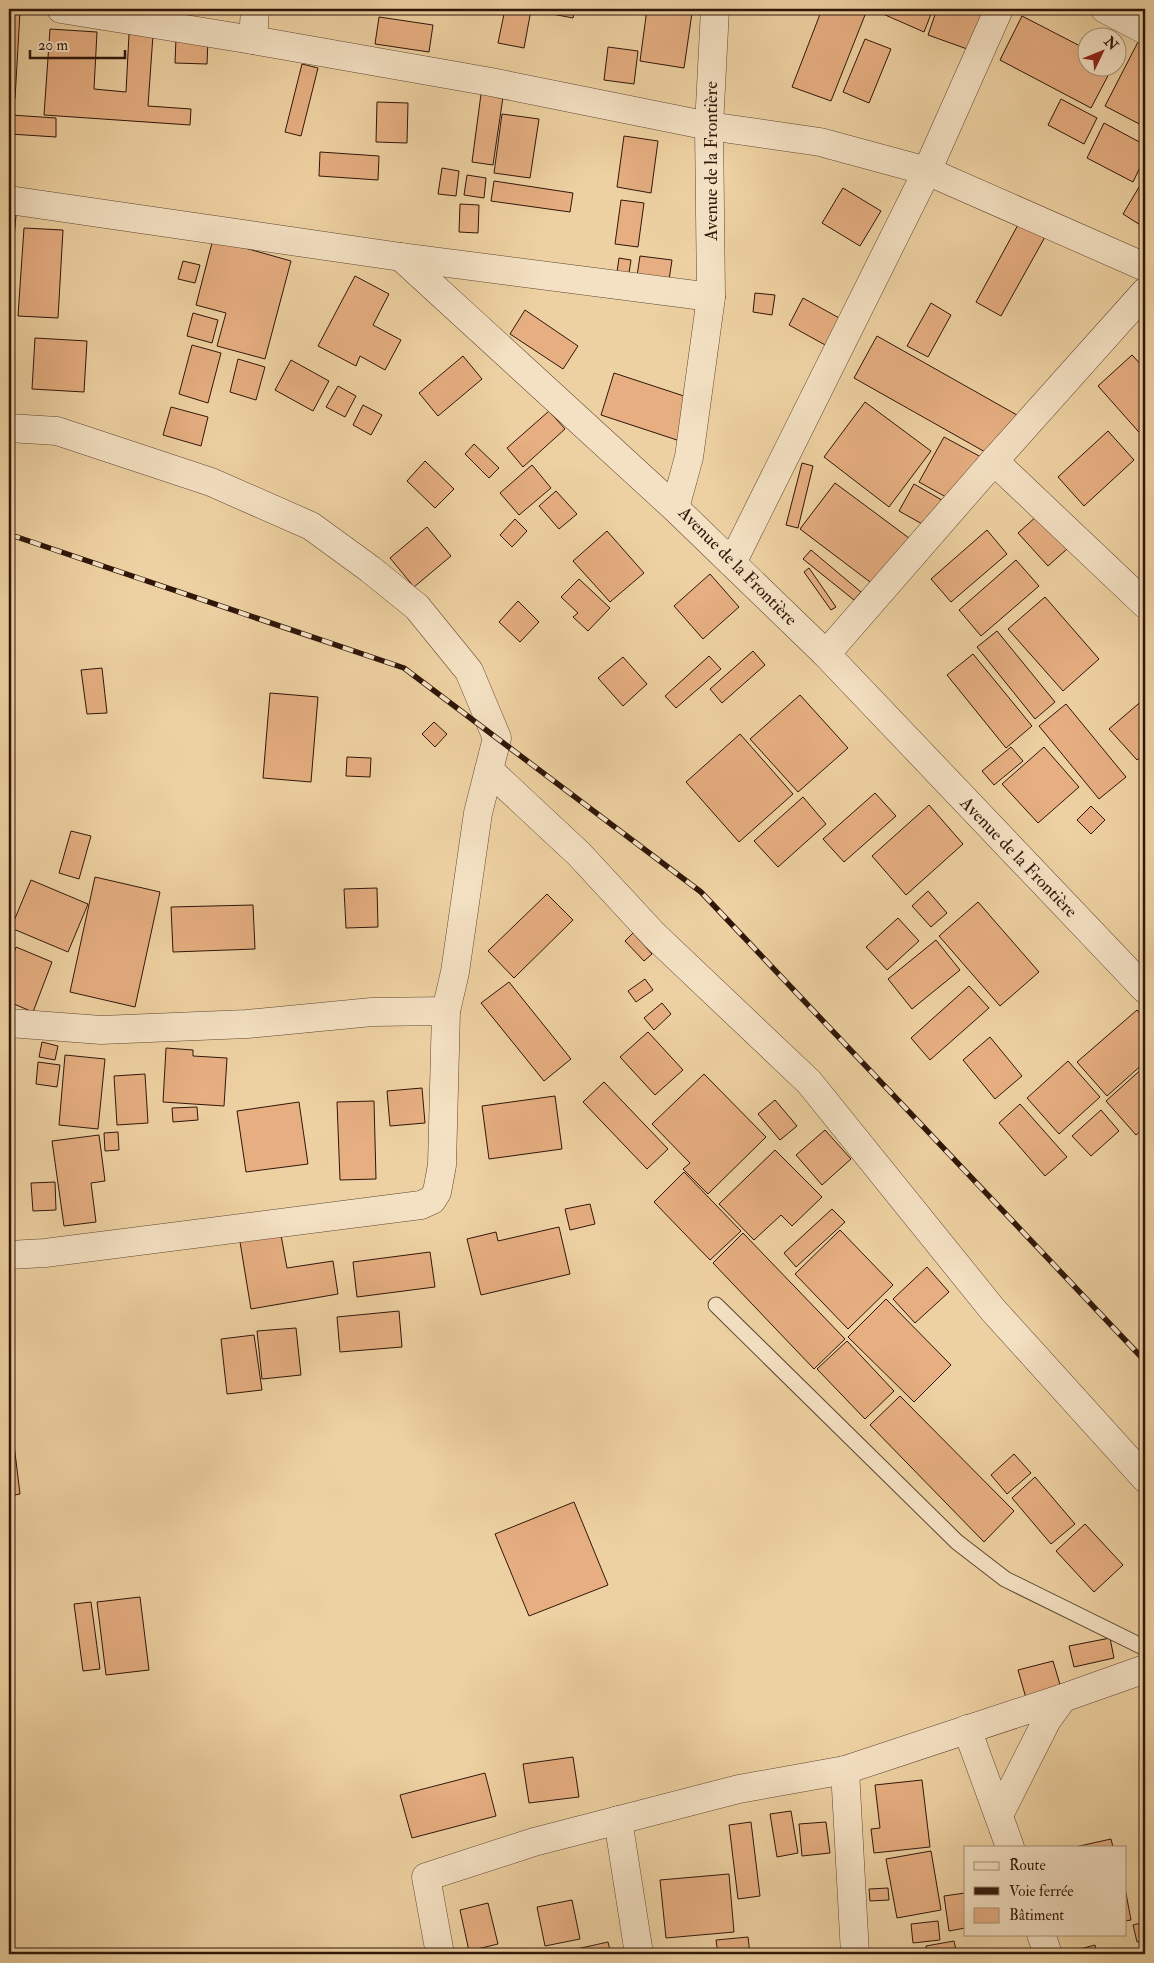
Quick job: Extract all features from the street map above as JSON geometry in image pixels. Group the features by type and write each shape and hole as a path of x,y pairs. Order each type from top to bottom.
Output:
{"street":[{"path":"61,9 253,40 490,82 709,126 820,142 927,171 1145,267"},
{"path":"253,40 255,9"},
{"name":"Avenue de la Frontière","path":"715,9 709,126 712,297 689,457 675,508 826,654 1145,989"},
{"path":"732,562 927,171 999,9"},
{"path":"1105,9 1145,30"},
{"path":"9,200 401,257 712,297"},
{"path":"401,257 675,508"},
{"path":"826,654 994,461 1145,292"},
{"path":"9,428 57,431 211,482 311,526 370,569 417,607 469,671 497,738 478,813 455,972 446,1011 442,1165 437,1192 432,1200 421,1205 307,1220 54,1252 9,1255"},
{"path":"994,461 1141,590"},
{"path":"489,770 579,854 654,935 809,1082 993,1310 1145,1478"},
{"path":"9,1024 101,1030 247,1024 372,1012 446,1011"},
{"path":"440,1954 426,1876 534,1842 739,1789 845,1770 1145,1669"},
{"path":"999,1815 1047,1720 1063,1698"},
{"path":"968,1729 1010,1846"},
{"path":"845,1770 856,1954"},
{"path":"618,1820 639,1954"},
{"path":"1042,1936 1048,1954"}],"lane":[{"path":"716,1306 957,1542 1005,1579 1145,1648"}],"building":[{"path":"410,9 442,9 442,13"},
{"path":"505,9 575,9 573,18 531,10 524,48 498,43"},
{"path":"647,9 666,9 692,13 684,68 640,61"},
{"path":"822,9 849,9 865,15 831,101 792,87"},
{"path":"857,9 869,9 866,14"},
{"path":"885,9 933,9 924,32 883,14"},
{"path":"937,9 985,9 970,50 928,35"},
{"path":"9,12 20,12 15,99 9,99"},
{"path":"1022,16 1076,44 1076,78 1107,78 1091,108 1000,60"},
{"path":"379,17 433,25 429,52 375,44"},
{"path":"50,29 97,32 94,89 126,92 129,34 153,35 148,106 191,109 190,125 44,115"},
{"path":"176,38 208,39 207,64 175,63"},
{"path":"865,39 891,49 869,103 843,92"},
{"path":"1138,42 1145,46 1145,127 1105,106 1119,78 1126,78 1126,65"},
{"path":"608,47 638,51 634,84 604,80"},
{"path":"302,64 318,68 301,136 285,132"},
{"path":"481,94 503,97 493,165 472,162"},
{"path":"1061,99 1097,118 1084,144 1048,125"},
{"path":"377,102 408,103 407,143 376,142"},
{"path":"502,114 539,119 530,178 494,173"},
{"path":"11,115 56,118 56,137 10,134"},
{"path":"1104,123 1145,145 1145,157 1133,182 1087,158"},
{"path":"624,136 658,141 651,193 617,187"},
{"path":"320,152 379,156 378,180 319,176"},
{"path":"442,168 459,171 456,196 438,194"},
{"path":"467,175 486,178 484,198 464,195"},
{"path":"1145,177 1145,228 1123,214"},
{"path":"494,181 573,193 570,212 491,201"},
{"path":"843,188 881,211 860,246 822,223"},
{"path":"621,200 644,203 638,247 615,244"},
{"path":"460,204 479,205 478,233 459,232"},
{"path":"9,215 16,215 10,285 9,285"},
{"path":"1019,223 1045,237 1001,316 976,302"},
{"path":"24,228 63,230 58,318 18,316"},
{"path":"213,239 291,261 265,359 217,346 226,313 196,305"},
{"path":"640,256 672,260 669,280 637,276"},
{"path":"619,258 631,260 629,273 617,272"},
{"path":"183,261 200,265 195,283 178,279"},
{"path":"355,276 389,294 373,325 401,340 385,370 360,356 356,366 318,346"},
{"path":"755,293 775,295 772,315 753,312"},
{"path":"803,298 841,319 827,346 789,325"},
{"path":"931,303 951,315 928,357 907,346"},
{"path":"525,310 578,346 563,369 510,334"},
{"path":"193,313 218,320 212,343 187,336"},
{"path":"877,336 1017,415 994,457 854,378"},
{"path":"35,338 87,341 84,392 32,389"},
{"path":"192,345 221,353 208,403 179,394"},
{"path":"1132,355 1145,369 1145,439 1098,386"},
{"path":"463,356 482,379 438,416 419,393"},
{"path":"238,359 265,367 256,400 230,392"},
{"path":"291,360 329,381 313,411 275,390"},
{"path":"614,373 696,400 683,442 601,415"},
{"path":"338,386 356,396 345,417 326,407"},
{"path":"865,402 931,451 889,507 824,457"},
{"path":"363,405 382,415 371,435 353,425"},
{"path":"171,407 208,417 201,446 163,435"},
{"path":"549,411 565,429 523,467 507,448"},
{"path":"1108,431 1134,460 1084,506 1058,477"},
{"path":"944,437 981,457 955,502 919,482"},
{"path":"474,444 499,468 489,478 465,454"},
{"path":"425,461 454,489 435,508 407,481"},
{"path":"802,463 813,466 798,528 786,525"},
{"path":"532,465 551,488 519,515 500,493"},
{"path":"835,483 913,541 878,588 800,529"},
{"path":"914,484 947,503 933,530 899,511"},
{"path":"556,491 577,514 559,529 539,506"},
{"path":"1038,515 1067,549 1048,566 1018,533"},
{"path":"515,519 527,531 512,547 500,535"},
{"path":"427,527 451,556 414,587 390,558"},
{"path":"987,530 1007,554 951,602 931,579"},
{"path":"607,531 644,573 610,602 573,561"},
{"path":"811,550 861,592 854,600 803,559"},
{"path":"1016,560 1039,586 981,636 959,610"},
{"path":"809,568 836,607 831,610 804,572"},
{"path":"710,574 739,607 703,639 674,606"},
{"path":"579,579 610,608 588,631 573,617 578,613 561,597"},
{"path":"1045,597 1099,659 1063,691 1008,629"},
{"path":"518,601 539,622 520,642 499,622"},
{"path":"997,631 1055,702 1035,719 977,647"},
{"path":"753,651 765,665 722,703 710,689"},
{"path":"973,654 1032,726 1006,748 947,675"},
{"path":"709,656 721,669 676,708 665,696"},
{"path":"623,657 647,684 623,706 598,678"},
{"path":"102,668 107,713 87,714 81,670"},
{"path":"270,693 318,697 311,782 263,778"},
{"path":"800,695 848,748 798,792 750,739"},
{"path":"1144,699 1145,753 1137,760 1109,729"},
{"path":"1066,704 1126,777 1099,799 1039,726"},
{"path":"434,722 447,734 435,747 422,734"},
{"path":"740,734 793,794 739,842 686,782"},
{"path":"1011,747 1023,761 994,785 982,771"},
{"path":"1044,747 1079,787 1038,823 1002,784"},
{"path":"347,757 371,758 370,777 346,776"},
{"path":"875,793 896,816 844,862 823,839"},
{"path":"803,797 826,824 778,867 754,841"},
{"path":"929,805 963,844 906,895 872,856"},
{"path":"1091,806 1105,820 1091,834 1077,820"},
{"path":"71,831 91,836 79,879 59,873"},
{"path":"95,877 160,892 135,1007 70,992"},
{"path":"31,880 88,904 68,952 11,928"},
{"path":"377,888 378,927 346,928 344,889"},
{"path":"928,891 947,913 931,927 912,906"},
{"path":"547,894 573,920 514,978 488,951"},
{"path":"978,902 1039,972 1000,1006 939,936"},
{"path":"253,905 255,949 173,952 171,907"},
{"path":"898,918 919,941 887,970 866,947"},
{"path":"633,933 652,954 644,961 625,941"},
{"path":"936,940 960,970 912,1009 888,979"},
{"path":"16,947 52,962 33,1012 9,1002 9,967"},
{"path":"645,979 653,990 636,1002 628,991"},
{"path":"509,982 571,1059 544,1081 481,1003"},
{"path":"969,986 989,1008 930,1060 911,1038"},
{"path":"662,1003 671,1014 654,1030 644,1018"},
{"path":"1137,1010 1145,1019 1145,1062 1107,1096 1077,1062"},
{"path":"648,1032 683,1070 655,1095 620,1057"},
{"path":"990,1037 1022,1076 995,1099 963,1060"},
{"path":"42,1042 58,1046 55,1060 39,1057"},
{"path":"166,1048 193,1050 193,1056 227,1058 224,1106 163,1102"},
{"path":"65,1055 105,1059 98,1129 59,1125"},
{"path":"1068,1061 1100,1097 1059,1134 1027,1098"},
{"path":"38,1062 60,1065 57,1087 36,1084"},
{"path":"1145,1066 1145,1127 1136,1135 1106,1101"},
{"path":"145,1074 148,1123 117,1125 114,1076"},
{"path":"704,1074 766,1137 708,1194 683,1169 690,1163 652,1124"},
{"path":"604,1082 668,1149 647,1169 583,1102"},
{"path":"422,1088 425,1123 390,1126 387,1091"},
{"path":"555,1096 562,1149 489,1159 482,1106"},
{"path":"775,1100 797,1126 780,1140 758,1114"},
{"path":"374,1101 376,1179 340,1180 337,1102"},
{"path":"299,1102 308,1164 246,1172 237,1111"},
{"path":"1020,1104 1067,1157 1045,1176 999,1123"},
{"path":"197,1107 198,1120 173,1122 172,1108"},
{"path":"1101,1110 1119,1131 1091,1156 1072,1136"},
{"path":"825,1130 851,1159 822,1185 796,1155"},
{"path":"118,1132 119,1150 105,1151 104,1133"},
{"path":"99,1135 105,1181 91,1183 96,1222 64,1226 52,1141"},
{"path":"775,1150 822,1197 792,1226 781,1215 754,1240 719,1204"},
{"path":"684,1172 741,1231 710,1260 654,1202"},
{"path":"55,1182 56,1210 33,1211 31,1183"},
{"path":"590,1204 595,1224 570,1230 565,1209"},
{"path":"832,1209 845,1222 796,1267 784,1253"},
{"path":"559,1227 570,1274 481,1295 467,1239 496,1232 498,1241"},
{"path":"840,1230 893,1285 848,1329 795,1274"},
{"path":"743,1233 845,1339 814,1369 713,1263"},
{"path":"281,1235 287,1268 333,1261 338,1294 251,1309 240,1242"},
{"path":"430,1252 435,1287 357,1297 353,1262"},
{"path":"927,1267 949,1292 915,1323 893,1299"},
{"path":"886,1299 951,1365 914,1402 848,1337"},
{"path":"399,1311 402,1347 340,1352 337,1317"},
{"path":"296,1328 301,1375 262,1379 257,1331"},
{"path":"254,1335 262,1390 227,1394 221,1339"},
{"path":"847,1341 894,1391 865,1419 817,1369"},
{"path":"900,1396 1014,1511 984,1542 870,1425"},
{"path":"9,1403 20,1494 9,1496"},
{"path":"1014,1454 1031,1473 1007,1494 991,1475"},
{"path":"1035,1477 1075,1524 1051,1544 1012,1498"},
{"path":"574,1502 608,1585 529,1616 495,1534"},
{"path":"1085,1524 1123,1565 1094,1592 1056,1551"},
{"path":"140,1597 149,1670 106,1675 97,1602"},
{"path":"91,1602 100,1669 83,1671 74,1604"},
{"path":"1110,1638 1114,1658 1074,1667 1069,1646"},
{"path":"1053,1661 1061,1688 1026,1698 1018,1670"},
{"path":"573,1757 579,1797 529,1803 523,1764"},
{"path":"485,1773 496,1816 412,1838 400,1795"},
{"path":"922,1780 930,1847 874,1853 871,1829 880,1828 875,1785"},
{"path":"791,1811 798,1853 777,1857 770,1814"},
{"path":"751,1822 760,1896 738,1899 729,1825"},
{"path":"826,1822 830,1853 802,1856 799,1824"},
{"path":"1111,1839 1113,1846 1080,1846"},
{"path":"931,1851 941,1910 897,1918 886,1859"},
{"path":"729,1874 734,1932 666,1938 660,1880"},
{"path":"888,1888 889,1900 870,1901 869,1889"},
{"path":"964,1893 964,1928 949,1931 944,1896"},
{"path":"1126,1893 1131,1920 1126,1921"},
{"path":"572,1900 580,1939 545,1946 537,1907"},
{"path":"488,1903 498,1944 469,1951 460,1910"},
{"path":"938,1921 940,1940 913,1943 911,1924"},
{"path":"1145,1922 1145,1940 1137,1942 1133,1925"},
{"path":"748,1937 750,1954 718,1954 716,1940"},
{"path":"954,1941 957,1954 927,1954 926,1946"},
{"path":"608,1942 611,1954 554,1954"},
{"path":"1095,1945 1097,1954 1078,1954 1076,1950"},
{"path":"1145,1946 1145,1954 1124,1954"}],"railway":[{"path":"9,536 17,537 404,668 701,892 1145,1361"}]}
